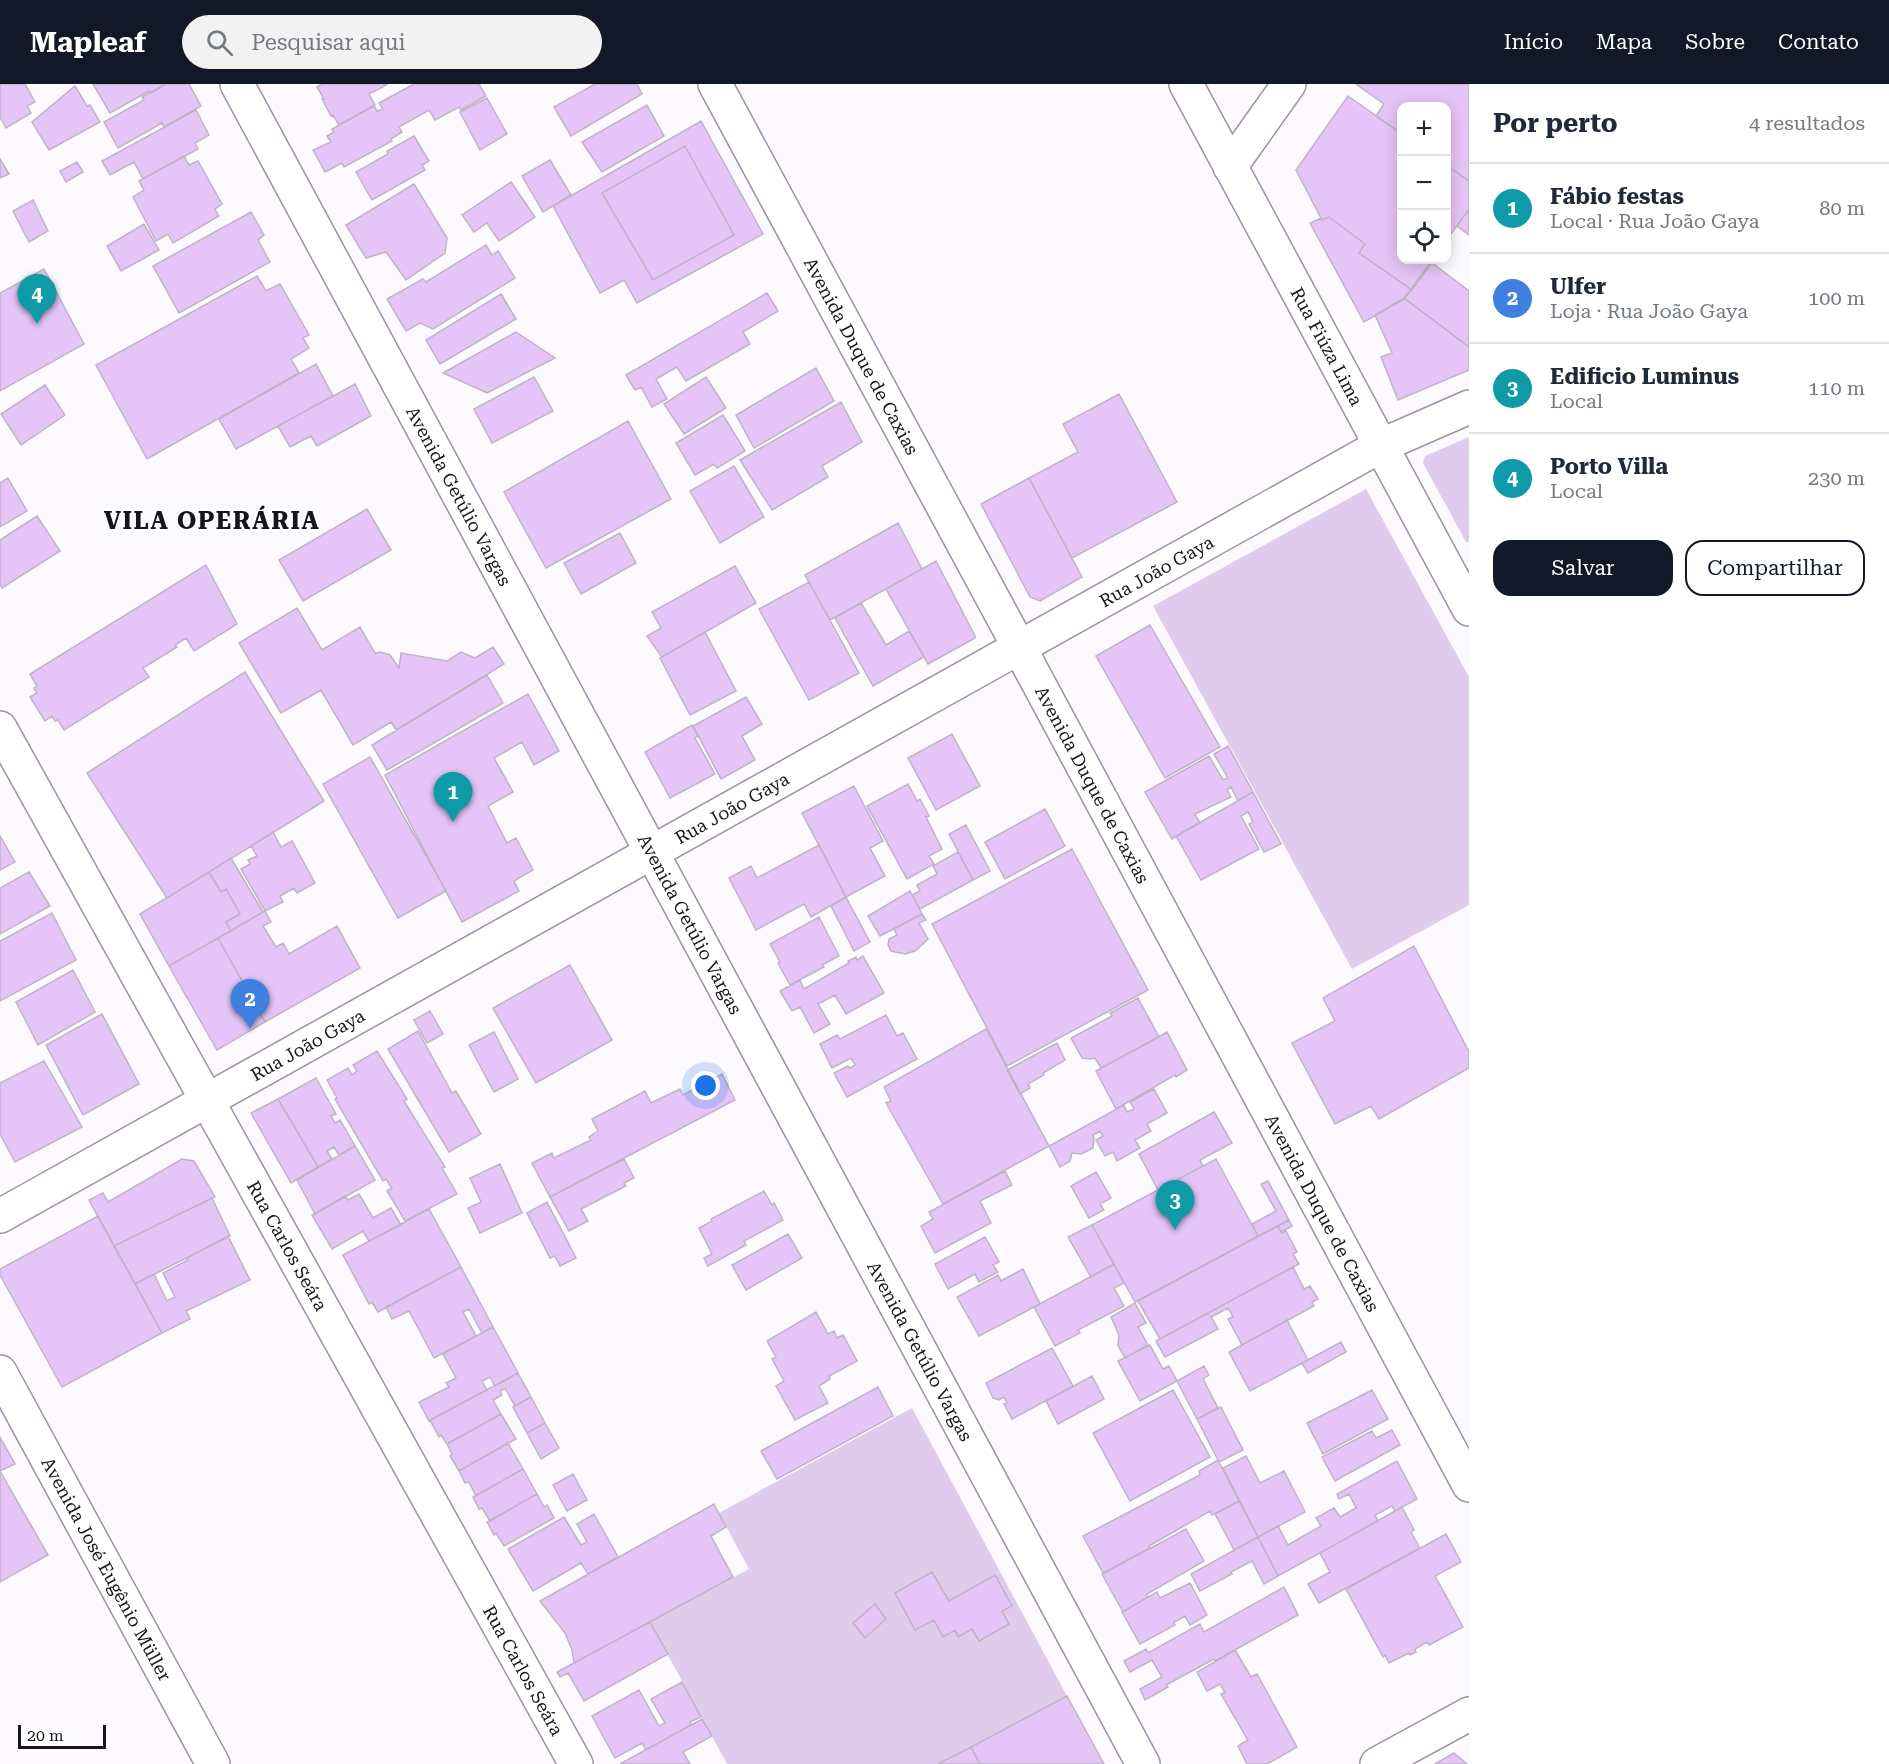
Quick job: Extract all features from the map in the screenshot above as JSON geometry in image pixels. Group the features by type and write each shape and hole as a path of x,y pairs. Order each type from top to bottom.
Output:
{"street":[{"name":"Avenida Getúlio Vargas","path":"237,84 1143,1764"},
{"name":"Avenida Duque de Caxias","path":"715,84 1469,1485"},
{"name":"Rua Fiúza Lima","path":"1186,84 1380,446 1466,595"},
{"path":"1230,167 1289,84"},
{"name":"Rua João Gaya","path":"0,1216 1380,446 1469,407"},
{"name":"Rua Carlos Seára","path":"0,728 576,1764"},
{"name":"Avenida José Eugênio Müller","path":"0,1372 213,1764"},
{"path":"1377,1764 1469,1714"}],"shaded area":[{"path":"1469,437 1469,542 1466,542 1423,463 1425,456"},
{"path":"1366,489 1469,677 1469,905 1352,969 1153,606"},
{"path":"912,1408 1067,1696 938,1764 727,1764 650,1622 749,1569 719,1513"}],"building":[{"path":"0,84 25,84 35,102 27,106 31,113 6,128 0,117"},
{"path":"93,84 166,84 110,113"},
{"path":"166,84 189,84 201,106 164,127 162,123 118,148 104,122 144,100 142,97"},
{"path":"322,84 388,84 369,94 375,105 339,125 333,115 331,116 317,87"},
{"path":"414,84 479,84 486,96 461,110 459,107 435,120 429,110 399,127 402,132 391,139 392,141 344,167 342,163 325,172 313,150 331,142 327,136 334,132 332,129 374,106 377,111 383,109 379,103"},
{"path":"595,84 637,84 642,94 571,136 554,107"},
{"path":"1356,84 1469,84 1469,181 1451,168 1451,102 1397,102 1397,131 1376,116 1384,104"},
{"path":"75,86 100,122 49,150 32,122"},
{"path":"1348,96 1397,130 1397,264 1431,264 1412,290 1359,253 1365,244 1329,217 1322,220 1296,170"},
{"path":"487,98 507,134 480,150 460,112"},
{"path":"647,105 664,136 602,172 582,142"},
{"path":"196,110 209,135 195,143 198,149 143,179 134,162 110,175 102,161"},
{"path":"701,121 763,234 637,303 624,280 600,293 553,206"},
{"path":"414,136 429,161 422,165 425,170 372,200 356,172"},
{"path":"685,146 734,235 653,280 602,193"},
{"path":"184,156 189,165 198,161 222,204 215,209 219,216 173,243 168,234 156,241 133,197 144,190 139,181"},
{"path":"0,159 9,174 0,178"},
{"path":"550,160 571,195 543,212 522,176"},
{"path":"77,162 83,172 66,182 60,171"},
{"path":"1451,168 1469,181 1469,209 1451,234"},
{"path":"511,182 535,217 499,241 487,223 474,232 462,215"},
{"path":"414,184 447,238 445,253 406,280 386,252 366,258 346,225"},
{"path":"33,200 48,231 29,242 13,211"},
{"path":"1469,209 1469,235 1457,226"},
{"path":"251,212 264,235 258,240 270,262 179,313 153,266"},
{"path":"1329,217 1365,244 1359,253 1412,290 1403,300 1364,322 1310,223"},
{"path":"144,224 159,250 121,271 107,246"},
{"path":"486,245 492,255 498,251 515,278 433,329 420,323 406,331 387,299 423,279 426,282"},
{"path":"1430,264 1434,264 1469,291 1469,347 1404,298"},
{"path":"44,269 84,344 0,391 0,293"},
{"path":"257,276 266,291 280,284 309,335 303,338 309,348 291,359 299,373 147,459 96,365"},
{"path":"767,293 778,311 743,332 750,344 686,381 677,367 656,379 667,399 652,407 641,387 635,390 626,375"},
{"path":"501,294 516,319 440,364 426,340"},
{"path":"1404,298 1469,347 1469,370 1398,400 1381,357 1392,353 1375,315"},
{"path":"516,332 555,358 487,393 443,373"},
{"path":"316,364 333,396 236,449 219,419"},
{"path":"816,368 834,401 754,448 736,415"},
{"path":"534,377 553,411 492,443 474,409"},
{"path":"706,377 726,408 684,434 664,404"},
{"path":"355,384 371,416 317,446 311,436 290,447 278,426"},
{"path":"45,385 65,415 21,445 1,414"},
{"path":"1119,394 1177,502 1072,558 1029,478 1078,452 1063,424"},
{"path":"841,402 862,442 822,466 828,477 772,510 740,460"},
{"path":"723,415 745,451 717,468 714,464 695,475 676,443"},
{"path":"628,421 671,499 546,568 504,492"},
{"path":"734,466 764,517 720,543 690,491"},
{"path":"8,478 27,511 0,527 0,483"},
{"path":"1029,478 1082,577 1040,601 1030,597 981,504"},
{"path":"367,509 391,550 303,601 279,560"},
{"path":"37,516 60,551 2,588 0,584 0,540"},
{"path":"898,523 922,569 830,620 805,575"},
{"path":"620,533 636,563 581,594 564,563"},
{"path":"936,561 975,638 928,664 886,589"},
{"path":"206,565 237,624 194,651 186,638 175,645 177,647 143,668 149,677 64,730 58,720 55,721 52,716 45,721 30,697 37,693 34,688 37,686 30,674"},
{"path":"735,566 756,603 662,657 647,636 661,628 652,612"},
{"path":"809,582 859,673 809,700 759,609"},
{"path":"861,603 886,645 909,631 924,657 873,686 835,618"},
{"path":"297,608 322,650 360,627 375,653 390,655 399,668 401,653 447,661 461,652 475,658 493,647 504,664 396,730 391,722 353,745 321,690 281,713 239,643"},
{"path":"1150,625 1220,747 1165,778 1096,656"},
{"path":"705,632 736,691 690,715 660,658"},
{"path":"245,672 324,801 167,898 87,773"},
{"path":"487,675 503,703 387,770 372,745"},
{"path":"528,694 559,751 534,765 522,742 494,758 513,792 488,806 507,843 516,838 533,870 514,881 519,891 462,922 385,775"},
{"path":"746,697 762,724 742,736 755,760 721,779 693,726"},
{"path":"692,725 698,736 695,738 715,774 670,798 645,752"},
{"path":"952,734 980,786 936,810 908,758"},
{"path":"1228,746 1253,792 1238,801 1231,787 1227,790 1231,797 1195,814 1200,823 1172,839 1145,792 1209,756 1223,780 1228,778 1214,754"},
{"path":"370,757 446,891 398,918 323,784"},
{"path":"908,784 917,801 920,799 929,816 926,817 942,849 929,856 934,864 907,879 867,806"},
{"path":"854,786 883,841 870,848 885,876 846,897 802,813"},
{"path":"1253,792 1281,844 1264,852 1249,824 1253,822 1248,812 1241,816 1259,849 1201,880 1176,836"},
{"path":"1045,809 1065,846 1005,879 985,842"},
{"path":"966,825 990,871 973,880 949,834"},
{"path":"273,832 281,847 292,841 315,883 297,893 294,888 280,896 283,902 265,911 241,869 250,864 248,860 257,856 251,846"},
{"path":"0,836 15,862 0,870"},
{"path":"819,845 846,897 811,917 804,904 756,930 729,878 751,866 757,878"},
{"path":"1072,849 1148,990 1007,1066 932,924"},
{"path":"958,852 973,880 920,909 912,895 920,891 917,885 937,874 933,866"},
{"path":"231,858 263,912 231,931 226,922 240,914 226,889 221,892 209,872"},
{"path":"29,872 50,906 0,934 0,888"},
{"path":"209,872 221,892 226,889 240,914 226,922 231,931 169,966 140,914"},
{"path":"910,891 922,914 880,936 868,916"},
{"path":"846,897 870,942 854,951 831,906"},
{"path":"265,911 271,922 263,926 276,947 283,943 289,954 337,926 360,968 265,1022 218,938"},
{"path":"52,913 76,960 0,1001 0,941"},
{"path":"922,914 926,920 919,923 928,939 915,951 905,954 891,951 888,945 889,939 897,935 894,929"},
{"path":"819,917 839,956 822,965 824,967 790,985 770,944"},
{"path":"218,938 265,1022 217,1050 169,966"},
{"path":"1414,946 1469,1052 1469,1068 1379,1119 1371,1106 1335,1124 1292,1043 1335,1021 1323,998"},
{"path":"863,956 884,993 846,1014 835,995 818,1004 830,1024 814,1033 800,1007 792,1011 780,991 800,980 804,989 849,963 848,961 856,957 857,960"},
{"path":"570,965 612,1040 536,1083 493,1008"},
{"path":"73,970 95,1012 38,1045 16,1002"},
{"path":"1138,998 1159,1037 1101,1068 1095,1058 1082,1058 1071,1038 1112,1016 1110,1013"},
{"path":"430,1011 443,1034 427,1043 414,1020"},
{"path":"102,1014 139,1084 83,1115 46,1045"},
{"path":"886,1015 897,1036 903,1033 917,1059 847,1097 834,1073 855,1065 851,1058 832,1068 820,1044 837,1035 840,1039"},
{"path":"986,1029 1049,1146 943,1204 886,1103 891,1101 884,1087"},
{"path":"418,1031 452,1093 456,1091 481,1134 449,1152 388,1049"},
{"path":"494,1032 518,1079 494,1092 469,1045"},
{"path":"1167,1032 1187,1070 1116,1109 1096,1071"},
{"path":"1057,1043 1065,1060 1028,1084 1030,1088 1020,1094 1007,1070"},
{"path":"377,1051 407,1099 404,1101 445,1167 442,1168 457,1194 405,1221 387,1191 392,1188 386,1179 383,1181 335,1099 337,1098 327,1080 348,1068 352,1075 357,1071 353,1065"},
{"path":"44,1061 82,1127 15,1162 0,1134 0,1083"},
{"path":"722,1074 735,1100 550,1197 532,1163 552,1153 554,1158 591,1140 589,1137 598,1131 592,1119 645,1091 651,1103 680,1089 683,1095"},
{"path":"316,1078 336,1114 331,1116 335,1123 340,1120 355,1146 339,1155 334,1147 327,1151 332,1159 318,1167 278,1099"},
{"path":"1154,1089 1167,1113 1147,1124 1151,1131 1135,1140 1140,1148 1117,1161 1113,1152 1105,1156 1096,1140 1103,1136 1100,1131 1093,1135 1093,1148 1081,1154 1072,1153 1070,1161 1060,1167 1049,1146 1124,1105 1127,1112 1134,1109 1130,1102"},
{"path":"278,1099 318,1167 291,1183 251,1113"},
{"path":"1214,1112 1232,1143 1200,1160 1203,1166 1158,1190 1139,1154"},
{"path":"355,1146 375,1180 315,1214 297,1180"},
{"path":"182,1159 194,1161 215,1197 114,1246 89,1200 103,1193 108,1202"},
{"path":"624,1159 634,1178 624,1183 626,1186 581,1209 588,1221 569,1231 550,1197"},
{"path":"1216,1159 1258,1236 1135,1302 1092,1225"},
{"path":"500,1164 522,1213 480,1233 468,1208 481,1202 470,1178"},
{"path":"1005,1171 1012,1185 980,1201 991,1223 935,1253 921,1226 933,1219 929,1212"},
{"path":"1096,1172 1111,1198 1100,1204 1104,1210 1089,1218 1071,1186"},
{"path":"1268,1181 1289,1220 1258,1236 1252,1224 1276,1211 1261,1184"},
{"path":"764,1191 783,1220 744,1241 746,1245 708,1266 704,1258 712,1254 699,1228 712,1221 711,1219"},
{"path":"359,1194 373,1218 391,1208 401,1225 369,1241 363,1231 332,1249 312,1215 345,1196 348,1200"},
{"path":"212,1198 230,1236 135,1284 114,1246"},
{"path":"547,1202 576,1258 560,1266 555,1256 550,1258 527,1213"},
{"path":"429,1209 461,1267 378,1312 372,1302 369,1304 343,1255"},
{"path":"98,1216 162,1333 62,1387 0,1275 0,1269"},
{"path":"1289,1220 1292,1226 1281,1232 1278,1226"},
{"path":"1092,1225 1114,1264 1091,1277 1068,1237"},
{"path":"1278,1226 1282,1233 1286,1231 1297,1252 1293,1254 1299,1264 1160,1339 1138,1301"},
{"path":"788,1234 802,1258 746,1290 732,1265"},
{"path":"228,1236 250,1280 186,1311 190,1319 162,1333 135,1284 154,1274 167,1301 175,1297 163,1273"},
{"path":"985,1237 999,1262 993,1265 998,1272 979,1282 975,1274 948,1289 935,1264"},
{"path":"1114,1264 1124,1283 1114,1288 1124,1306 1078,1330 1080,1333 1055,1346 1034,1307"},
{"path":"461,1267 493,1327 482,1333 469,1309 463,1312 476,1336 434,1358 409,1311 392,1319 386,1307"},
{"path":"1293,1267 1304,1289 1310,1286 1318,1299 1312,1302 1314,1306 1242,1345 1228,1319 1233,1317 1228,1308 1211,1317 1218,1329 1165,1357 1156,1341"},
{"path":"1023,1269 1040,1304 979,1336 957,1297 998,1275 1001,1281"},
{"path":"1135,1303 1146,1323 1138,1327 1148,1345 1125,1358 1118,1345 1119,1335 1111,1317"},
{"path":"816,1312 828,1334 834,1331 837,1338 843,1335 857,1361 829,1376 830,1379 819,1386 828,1403 795,1420 776,1386 784,1381 772,1359 776,1357 767,1341"},
{"path":"1287,1320 1308,1360 1250,1391 1229,1352"},
{"path":"493,1327 518,1373 495,1386 490,1377 482,1381 487,1390 429,1421 419,1402 449,1387 446,1383 456,1378 443,1354"},
{"path":"1341,1342 1346,1352 1308,1373 1302,1363"},
{"path":"1150,1345 1163,1369 1169,1366 1177,1381 1140,1401 1118,1361"},
{"path":"1052,1348 1073,1386 1012,1419 1004,1404 1007,1403 1004,1397 999,1400 993,1398 986,1383"},
{"path":"1204,1366 1209,1375 1203,1379 1218,1408 1197,1419 1177,1381"},
{"path":"518,1373 531,1397 515,1406 505,1388 500,1391 502,1395 493,1400 501,1414 447,1444 441,1435 439,1437 430,1420"},
{"path":"1092,1376 1104,1399 1058,1424 1046,1401"},
{"path":"878,1387 893,1416 777,1479 761,1451"},
{"path":"1173,1390 1210,1457 1130,1501 1093,1433"},
{"path":"1372,1390 1388,1419 1323,1454 1307,1423"},
{"path":"531,1397 545,1423 527,1433 513,1407"},
{"path":"1221,1407 1243,1450 1219,1462 1197,1419"},
{"path":"501,1414 516,1439 459,1471 450,1456 452,1454 447,1444"},
{"path":"545,1423 559,1448 541,1459 527,1433"},
{"path":"1392,1430 1400,1445 1335,1481 1322,1457 1372,1431 1376,1438"},
{"path":"0,1437 15,1464 0,1471"},
{"path":"508,1443 523,1469 476,1496 469,1482 465,1483 459,1471"},
{"path":"1246,1456 1260,1483 1284,1471 1305,1512 1258,1537 1223,1468"},
{"path":"1218,1460 1239,1501 1212,1515 1210,1511 1149,1546 1150,1548 1103,1573 1083,1536 1200,1475 1199,1471"},
{"path":"1397,1461 1417,1499 1395,1511 1392,1506 1375,1515 1378,1521 1278,1576 1258,1537 1278,1526 1288,1545 1321,1526 1316,1518 1334,1508 1340,1517 1356,1508 1349,1494 1339,1499 1337,1494"},
{"path":"523,1469 537,1494 490,1521 482,1508 479,1509 473,1497"},
{"path":"0,1471 48,1555 0,1582"},
{"path":"573,1474 587,1500 567,1511 553,1485"},
{"path":"537,1494 544,1507 547,1505 554,1518 504,1546 496,1533 494,1535 487,1522"},
{"path":"1239,1501 1258,1537 1234,1550 1215,1514"},
{"path":"714,1504 726,1527 711,1536 733,1577 574,1663 572,1650 565,1633 540,1601"},
{"path":"1402,1507 1414,1530 1411,1532 1420,1548 1319,1603 1308,1584 1330,1572 1320,1553"},
{"path":"594,1514 618,1557 588,1574 581,1563 533,1591 508,1549 564,1517 581,1545 587,1542 577,1524"},
{"path":"1186,1529 1204,1561 1147,1594 1148,1597 1123,1612 1102,1574"},
{"path":"1446,1534 1461,1562 1435,1576 1463,1627 1429,1645 1427,1642 1415,1649 1416,1652 1389,1663 1385,1655 1383,1657 1346,1589"},
{"path":"1258,1537 1278,1576 1264,1584 1252,1561 1200,1591 1191,1574"},
{"path":"932,1572 949,1601 995,1575 1012,1606 1002,1611 1009,1624 979,1641 972,1629 958,1637 955,1630 943,1637 934,1620 915,1630 895,1593"},
{"path":"1190,1583 1207,1615 1190,1625 1185,1616 1174,1622 1175,1625 1140,1644 1122,1612 1157,1592 1160,1598"},
{"path":"1284,1587 1298,1615 1166,1685 1168,1687 1145,1700 1140,1689 1162,1677 1152,1660 1130,1672 1124,1661 1146,1649 1148,1653 1200,1624 1204,1632"},
{"path":"875,1604 886,1619 865,1638 853,1623"},
{"path":"650,1622 668,1654 584,1701 568,1673 560,1677 557,1672"},
{"path":"1235,1650 1251,1677 1257,1674 1297,1747 1267,1764 1247,1764 1238,1746 1248,1740 1221,1694 1225,1692 1220,1684 1207,1691 1197,1672"},
{"path":"682,1682 701,1717 646,1750 642,1743 615,1758 592,1716 639,1690 659,1726 665,1723 651,1699"},
{"path":"1067,1696 1104,1764 980,1764 971,1747"},
{"path":"702,1719 712,1736 683,1752 690,1764 620,1764"},
{"path":"971,1747 980,1764 938,1764"},
{"path":"1454,1753 1467,1764 1435,1764"}],"place":[{"name":"Porto Villa","path":"37,324"},
{"name":"Fábio festas","path":"453,822"},
{"name":"Ulfer","path":"250,1029"},
{"name":"Edificio Luminus","path":"1175,1230"}],"district":[{"name":"VILA OPERÁRIA","path":"212,521"}]}
